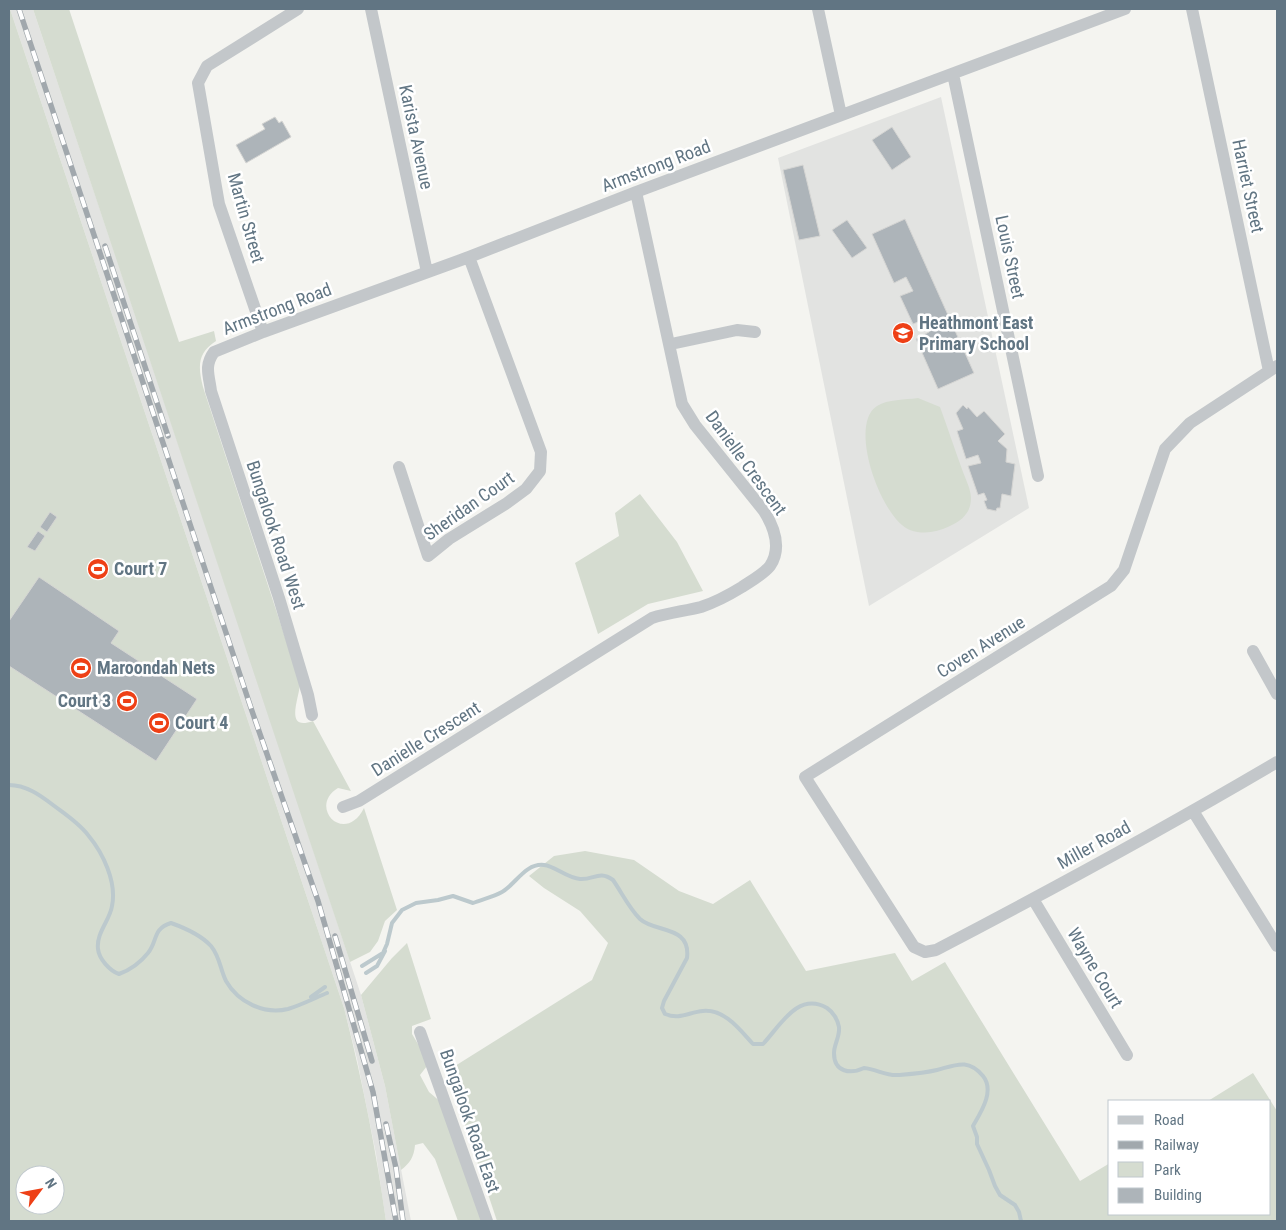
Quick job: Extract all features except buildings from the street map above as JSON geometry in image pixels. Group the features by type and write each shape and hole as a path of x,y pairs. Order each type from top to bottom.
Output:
{"street":[{"name":"Martin Street","path":"263,332 219,204 198,83 207,66 298,9"},
{"name":"Karista Avenue","path":"371,9 427,272"},
{"path":"818,9 840,115"},
{"name":"Armstrong Road","path":"207,366 214,352 263,332 469,257 636,192 1125,9"},
{"name":"Harriet Street","path":"1192,9 1273,369"},
{"name":"Louis Street","path":"953,74 1038,476"},
{"name":"Danielle Crescent","path":"343,808 359,801 652,618 720,600 753,580 770,566 775,552 776,540 772,524 764,511 695,425 682,404 671,344 636,192"},
{"name":"Sheridan Court","path":"399,467 428,556 449,539 526,489 540,470 541,452 469,257"},
{"path":"671,344 737,330 755,332"},
{"name":"Bungalook Road West","path":"207,366 212,391 279,598 308,695 312,715"},
{"name":"Coven Avenue","path":"925,952 914,947 805,777 1111,586 1124,570 1165,449 1190,423 1273,369"},
{"path":"1253,651 1277,694"},
{"name":"Miller Road","path":"925,952 936,950 1033,899 1193,811 1277,762"},
{"path":"1193,811 1277,946"},
{"name":"Wayne Court","path":"1033,899 1127,1054"},
{"name":"Bungalook Road East","path":"420,1032 487,1221"}],"shaded area":[{"path":"10,9 33,9 286,767 361,995 385,1086 411,1221 386,1221 376,1154 357,1059 344,1008"},
{"name":"Heathmont East Primary School","path":"941,97 1029,508 869,606 778,158"}],"green space":[{"path":"9,9 344,1008 368,1114 386,1221 9,1221"},
{"path":"33,9 69,9 179,342 214,331 216,341 205,350 200,361 201,380 300,683 295,711 296,718 298,722 313,721 351,791 338,788 329,796 326,804 332,819 339,823 348,824 356,819 364,808 397,910 385,921 378,941 370,952 350,962"},
{"path":"918,398 940,407 971,498 968,511 959,521 940,530 925,533 915,532 899,523 889,509 879,491 872,471 867,451 866,432 869,416 877,406 891,401"},
{"path":"640,494 677,542 703,591 648,604 598,634 575,563 619,536 615,513"},
{"path":"585,851 634,860 679,891 713,904 750,880 806,971 895,953 912,981 945,962 1080,1181 1108,1164 1108,1215 1271,1215 1271,1102 1277,1111 1277,1221 497,1221 447,1071 592,980 608,943 580,911 529,876 554,856"},
{"path":"407,943 431,1019 412,1026 412,1034 421,1049 427,1066 420,1075 429,1092 442,1103 482,1221 458,1221 435,1159 423,1143 415,1145 411,1159 401,1170 385,1086 361,995"},
{"path":"1253,1073 1270,1100 1210,1100"}],"waterway":[{"path":"9,785 27,789 48,801 72,819 88,835 99,850 111,878 113,897 111,911 99,938 98,949 103,961 112,970 119,974 138,963 151,949 158,932 171,923 192,932 211,946 226,981 237,995 252,1005 270,1010 288,1009 327,993"},
{"path":"362,966 383,953 392,923 402,910 416,903 453,896 473,903 502,892 531,867 537,865 552,867 570,877 580,879 600,876 608,877 613,880 640,919 678,935 687,947 687,958 664,1001 662,1008 665,1014 680,1016 703,1011 718,1013 737,1027 753,1044 763,1044 783,1020 798,1007 807,1004 817,1004 827,1008 838,1022 839,1031 834,1053 837,1065 844,1070 854,1071 864,1068 898,1075 928,1072 961,1064 977,1070 983,1076 988,1088 980,1114 973,1126 977,1137 977,1144 1000,1195 1015,1205 1021,1221"},
{"path":"366,973 377,966 385,951"},
{"path":"311,997 325,987"}],"railway":[{"path":"19,9 252,711 318,901 373,1092 396,1221"},
{"path":"105,246 168,436"},
{"path":"335,936 372,1061"},
{"path":"386,1124 396,1168 403,1221"}],"place":[{"name":"Heathmont East Primary School","path":"903,333"},
{"name":"Court 7","path":"98,569"},
{"name":"Maroondah Nets","path":"81,668"},
{"name":"Court 3","path":"127,701"},
{"name":"Court 4","path":"159,723"}]}
